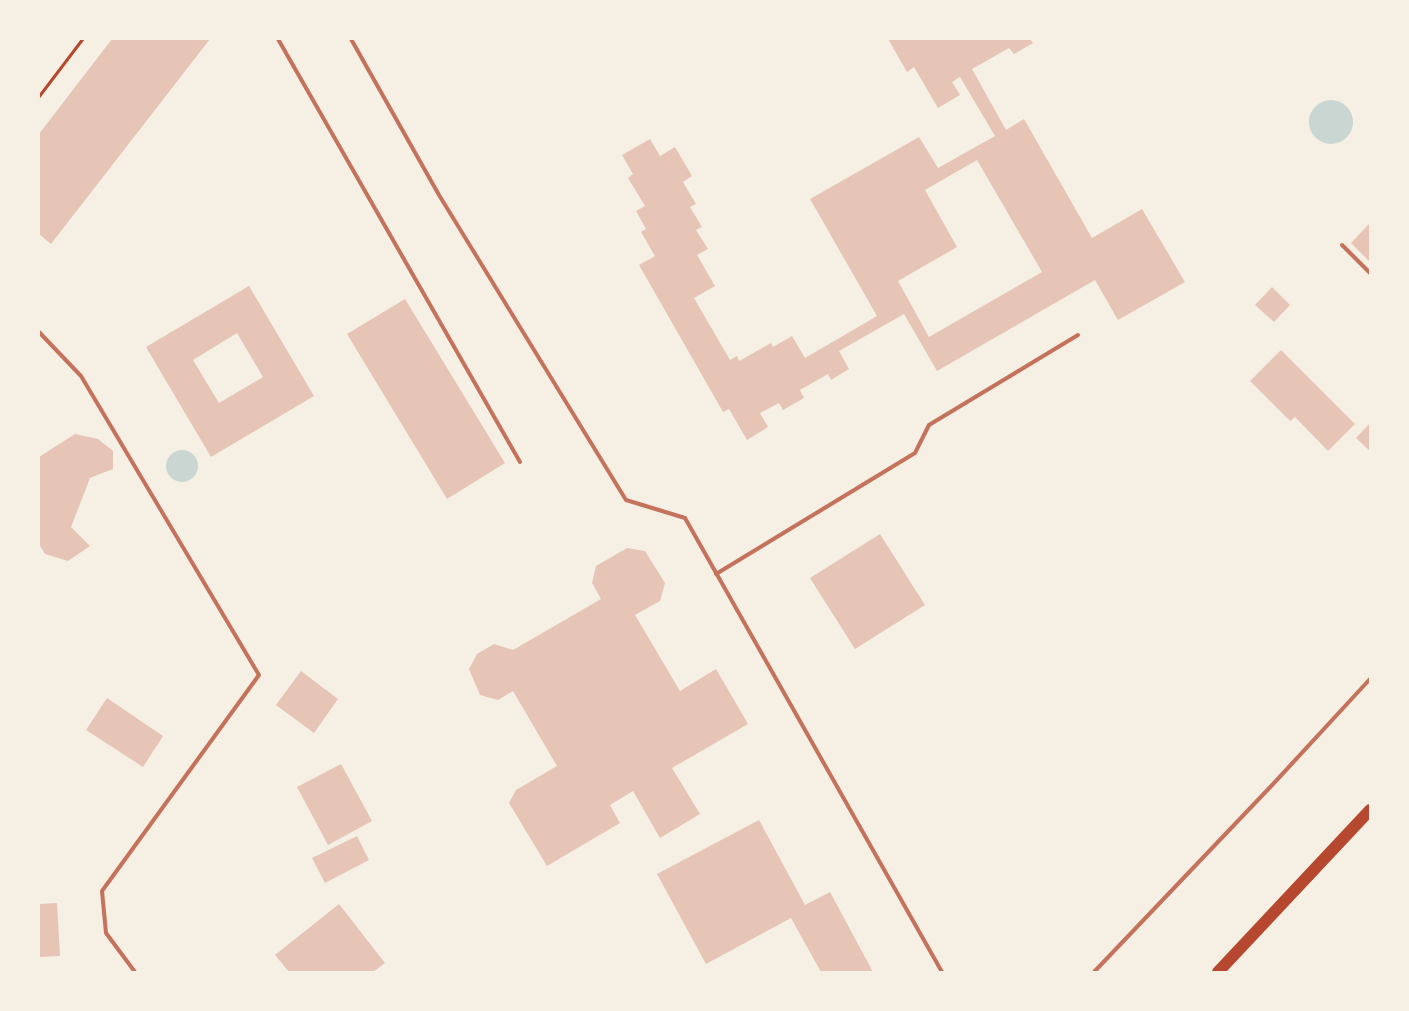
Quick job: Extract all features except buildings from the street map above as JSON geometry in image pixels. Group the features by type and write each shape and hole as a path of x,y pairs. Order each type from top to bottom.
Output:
{"main road":[{"path":"1218,972 1370,810"}],"lane":[{"path":"278,39 520,462"},
{"path":"351,39 439,195 626,500 685,518 942,972"},
{"path":"1342,245 1370,273"},
{"path":"39,332 81,376 258,675 102,891 106,933 135,972"},
{"path":"716,574 915,453 929,425 1078,335"},
{"path":"1094,972 1370,679"}],"path":[{"path":"39,97 83,39"}],"shaded area":[{"path":"1327,100 1335,100 1347,106 1353,122 1347,138 1335,144 1327,144 1315,138 1309,126 1309,118 1315,106"},
{"path":"182,450 194,454 198,466 194,478 182,482 170,478 166,466 170,454"}]}
